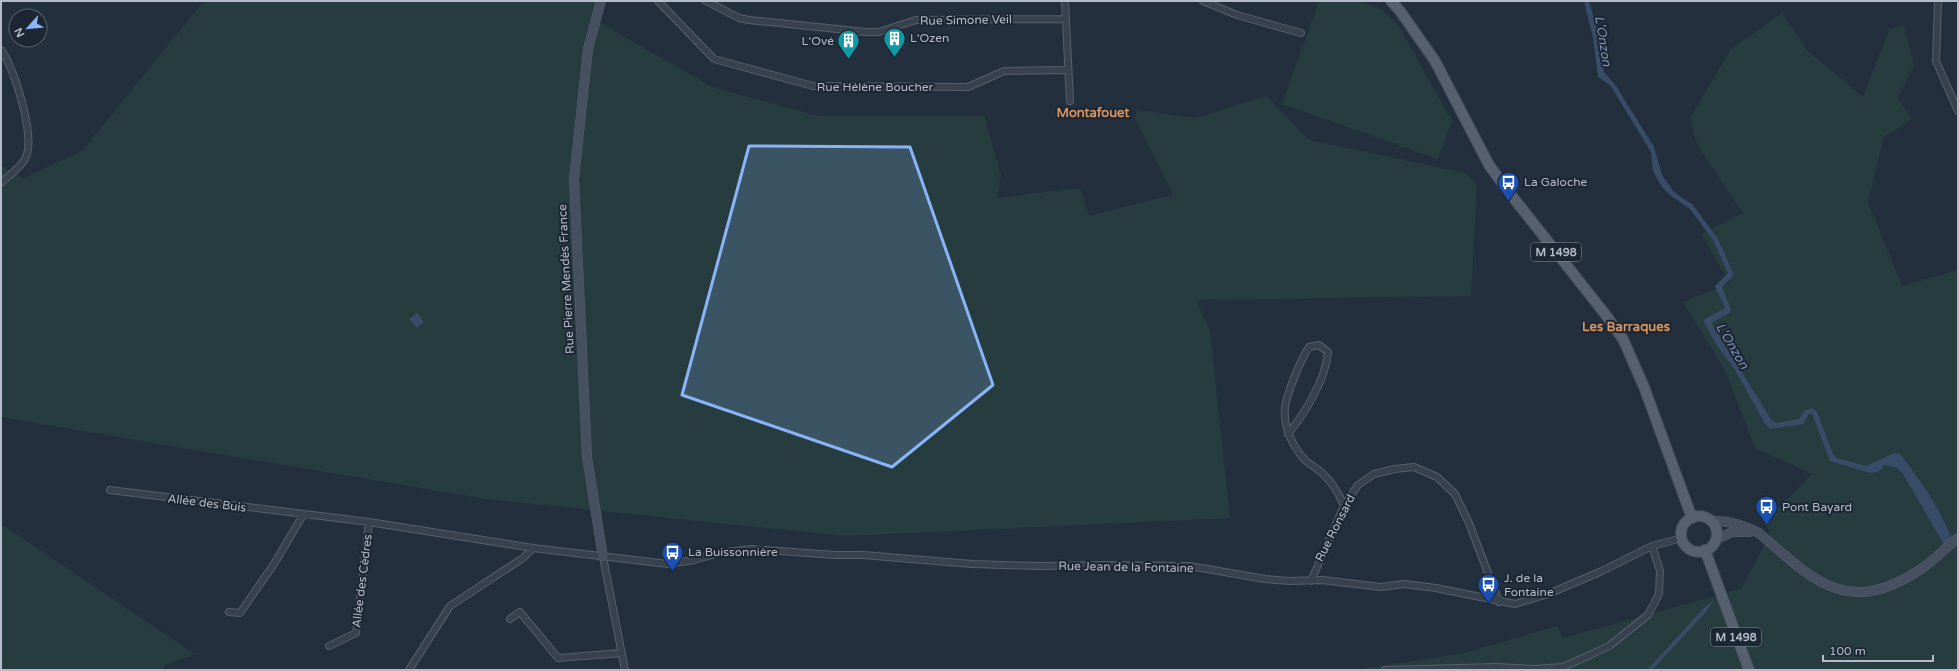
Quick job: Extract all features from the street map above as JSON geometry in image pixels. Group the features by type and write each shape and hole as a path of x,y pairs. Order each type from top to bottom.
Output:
{"main road":[{"name":"M 1498","path":"1391,1 1400,11 1435,61 1476,142 1494,172 1606,314 1623,339 1644,387 1692,518"},
{"path":"1700,516 1712,521 1716,530 1715,540 1712,545 1705,550 1698,552 1688,548 1682,538 1682,525 1692,518 1700,516"},
{"name":"M 1498","path":"1705,550 1749,670"}],"street":[{"name":"Rue Pierre Mendès France","path":"601,1 588,49 574,179 587,457 603,557"},
{"name":"Rue Hélène Boucher","path":"658,1 714,59 813,86 968,87 1004,71 1068,70"},
{"name":"Rue Simone Veil","path":"706,1 739,18 748,20 866,32 879,32 916,20 1066,19"},
{"path":"1065,1 1070,101"},
{"path":"1203,1 1237,16 1301,33"},
{"path":"1938,1 1936,61 1958,110"},
{"path":"1,50 16,81 28,131 29,150 25,159 1,183"},
{"path":"1288,434 1308,406 1327,366 1328,352 1319,345 1309,347 1302,358 1295,378 1285,407 1288,434 1305,460 1323,473 1339,492 1344,506"},
{"name":"Rue Ronsard","path":"1310,581 1344,506 1358,485 1374,474 1395,469 1414,467 1437,477 1455,494 1470,523 1499,602"},
{"name":"Allée des Buis","path":"110,490 369,522 533,548"},
{"path":"229,612 240,613 274,564 303,514"},
{"path":"1712,521 1742,525 1759,533 1806,573 1818,581 1837,589 1861,593 1890,587 1919,571 1956,540"},
{"name":"Allée des Cèdres","path":"329,646 356,633 369,522"},
{"path":"1715,540 1722,535 1738,531 1759,533"},
{"name":"Rue Jean de la Fontaine","path":"533,548 668,564 694,560 719,553 751,549 835,555 863,555 979,564 1037,566 1190,566 1265,579 1381,587 1404,584 1436,588 1514,604 1548,594 1602,571 1652,546 1682,538"},
{"path":"1385,670 1495,667 1534,669 1562,667 1590,655 1609,646 1648,615 1659,594 1660,571 1652,546"},
{"path":"409,670 450,606 523,558 533,548"},
{"path":"603,557 625,670"},
{"path":"510,619 520,612 558,658 622,653"}],"highlighted area":[{"path":"749,146 910,147 993,385 892,467 682,395"}],"green space":[{"path":"204,1 600,1 599,22 712,87 818,116 984,116 1001,175 997,198 1080,188 1089,216 1173,195 1135,119 1136,110 1196,118 1266,96 1309,140 1466,173 1477,185 1471,296 1196,300 1210,331 1230,518 845,536 485,499 1,417 1,166 24,178 82,151"},
{"path":"1319,1 1360,1 1382,9 1400,28 1452,121 1438,159 1282,104"},
{"path":"1782,13 1808,51 1863,97 1889,30 1904,25 1914,66 1898,98 1912,119 1884,137 1868,202 1902,286 1958,270 1958,670 1354,670 1465,653 1557,626 1563,638 1741,589 1770,534 1762,516 1779,508 1812,474 1755,448 1725,370 1683,302 1730,283 1701,234 1743,213 1697,145 1690,118 1731,49"},
{"path":"1,524 195,654 165,665 163,670 1,670"}],"water":[{"path":"1584,1 1589,1 1599,37 1604,72 1616,86 1654,147 1662,175 1674,192 1693,205 1718,239 1733,273 1732,277 1722,287 1731,310 1729,313 1712,324 1772,421 1776,423 1799,419 1805,410 1812,408 1817,412 1833,454 1837,458 1866,466 1894,453 1900,454 1936,505 1952,540 1945,546 1903,474 1897,468 1884,465 1880,471 1870,473 1830,461 1812,413 1809,414 1803,424 1770,429 1765,424 1735,370 1716,344 1704,322 1705,319 1725,308 1715,286 1728,273 1713,240 1690,209 1670,195 1662,187 1653,171 1651,152 1610,85 1598,77 1593,38"},
{"path":"417,313 424,322 417,328 409,319"},
{"path":"1715,599 1705,613 1653,669 1647,670 1703,609"}],"place":[{"name":"L'Ozen","path":"895,58"},
{"name":"L'Ové","path":"849,60"},
{"name":"La Galoche","path":"1509,202"},
{"name":"Pont Bayard","path":"1767,526"},
{"name":"La Buissonnière","path":"673,572"},
{"name":"J. de la Fontaine","path":"1489,604"}],"district":[{"name":"Montafouet","path":"1093,113"},
{"name":"Les Barraques","path":"1626,327"}],"water label":[{"name":"L'Onzon","path":"1603,41"},
{"name":"L'Onzon","path":"1732,346"}]}
